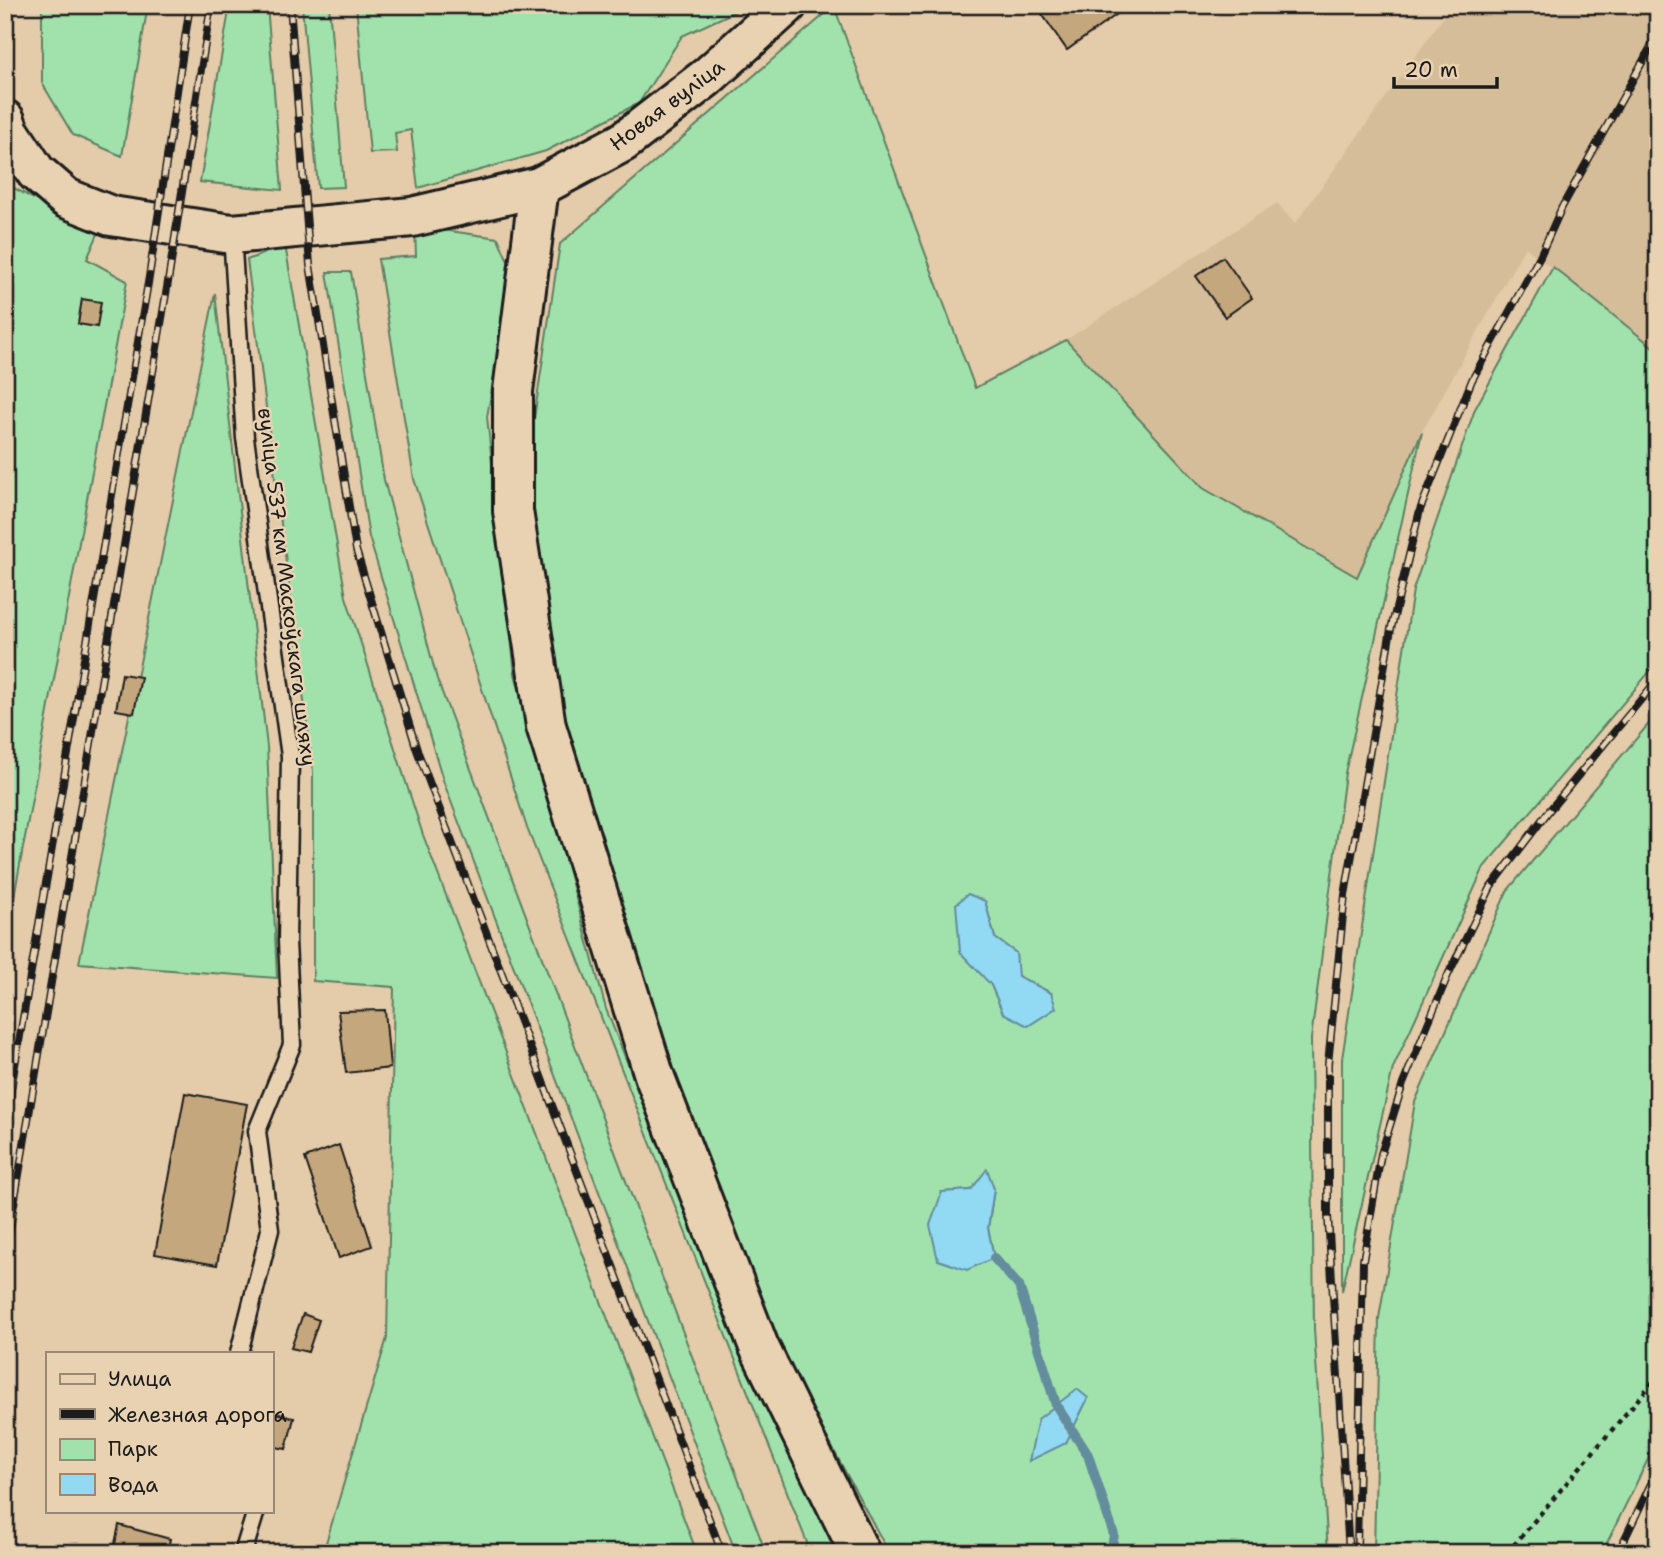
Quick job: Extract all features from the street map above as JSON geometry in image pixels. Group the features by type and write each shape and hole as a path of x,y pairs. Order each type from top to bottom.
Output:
{"street":[{"name":"Новая вуліца","path":"5,120 36,172 66,198 111,216 232,234 412,217 539,187 623,142 707,77 788,5"},
{"path":"539,187 513,391 513,511 547,726 654,1075 759,1348 860,1553"}],"lane":[{"name":"вуліца 537 км Маскоўскага шляху","path":"232,234 245,438 290,756 287,941 292,1045 257,1131 270,1230 239,1352"},
{"path":"243,1553 256,1512"}],"path":[{"path":"1507,1553 1658,1376"}],"shaded area":[{"path":"1452,5 1658,5 1658,351 1525,247 1422,432 1357,578 1203,488 1066,340 1277,203 1295,224"}],"green space":[{"path":"42,5 148,5 122,156 73,135 42,83"},
{"path":"230,5 267,5 282,190 200,182"},
{"path":"302,5 329,5 344,187 318,188"},
{"path":"356,5 749,5 682,36 639,103 546,151 418,188 411,130 395,133 397,152 370,153"},
{"path":"834,6 975,388 1066,340 1203,488 1357,577 1422,432 1345,773 1311,1039 1314,1329 1328,1553 889,1553 762,1317 678,1094 555,697 528,459 560,244","holes":["985,901 995,938 1016,953 1017,976 1051,993 1003,1013 991,985","987,1170 994,1189 988,1228 994,1258 942,1192 971,1190","1088,1398 1066,1442 1029,1460"]},
{"path":"5,188 14,188 98,234 87,259 127,281 5,946"},
{"path":"415,226 498,238 512,270 487,417 515,674 606,1009 750,1373 842,1553 811,1553 527,828 414,479 378,259 416,256"},
{"path":"285,245 346,597 423,835 697,1553 323,1553 387,1338 394,987 313,981 313,771 247,260"},
{"path":"1553,267 1658,351 1658,662 1484,867 1393,1068 1342,1291 1342,1059 1413,590 1475,409"},
{"path":"327,272 351,272 384,480 437,679 766,1553 736,1553 444,783 369,537"},
{"path":"215,293 267,747 277,978 79,963"},
{"path":"1658,713 1658,1439 1602,1553 1374,1553 1379,1318 1415,1102 1507,891"}],"water":[{"path":"968,894 985,901 995,938 1016,953 1018,976 1051,993 1056,1008 1028,1026 1003,1013 991,985 960,952 956,904"},
{"path":"987,1169 994,1189 988,1228 994,1258 967,1270 938,1260 930,1225 942,1192 971,1190"},
{"path":"1077,1389 1088,1398 1066,1443 1029,1461 1038,1419"}],"building":[{"path":"1055,5 1116,5 1120,12 1067,50 1042,14"},
{"path":"1223,257 1252,298 1225,317 1196,276"},
{"path":"82,299 101,302 97,327 78,324"},
{"path":"122,674 141,677 134,713 116,710"},
{"path":"385,1010 390,1068 346,1073 338,1011"},
{"path":"185,1093 247,1104 217,1265 155,1254"},
{"path":"339,1145 372,1246 339,1258 305,1158"},
{"path":"303,1314 319,1320 308,1352 291,1348"},
{"path":"276,1413 294,1418 286,1449 273,1446"},
{"path":"119,1525 170,1539 167,1553 113,1553"}],"waterway":[{"path":"994,1258 1019,1286 1056,1405 1088,1455 1114,1535 1111,1553"}],"railway":[{"path":"5,1124 149,277 190,5"},
{"path":"5,1258 168,282 211,5"},
{"path":"290,5 310,265 356,550 417,750 722,1553"},
{"path":"1349,1553 1328,1216 1328,1064 1345,895 1391,629 1420,510 1472,380 1540,256 1562,207 1658,34"},
{"path":"1357,1549 1363,1261 1381,1154 1403,1084 1448,975 1491,887 1548,812 1658,679"},
{"path":"1618,1553 1658,1469"}]}
